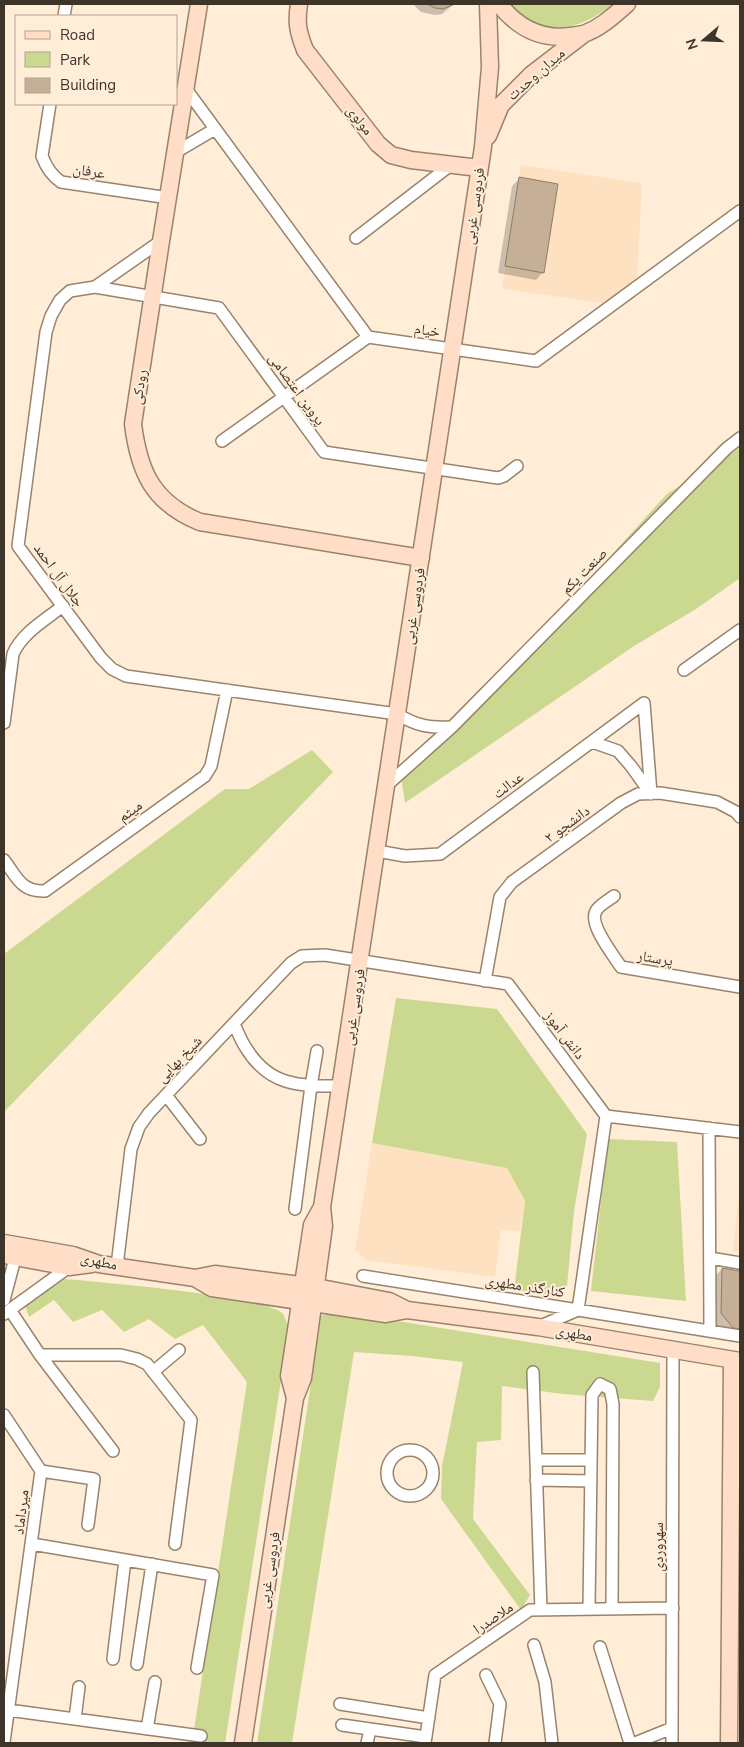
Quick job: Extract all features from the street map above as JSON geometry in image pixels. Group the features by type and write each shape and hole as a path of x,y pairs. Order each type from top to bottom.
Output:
{"main road":[{"name":"رودکی","path":"199,4 133,424 136,447 143,469 155,489 169,505 184,515 200,522 421,558"},
{"name":"مولوی","path":"299,4 297,22 306,50 378,144 391,155 411,160 479,168"},
{"name":"فردوسی غربی","path":"242,1743 295,1398 303,1378 308,1294 324,1226 322,1208 342,1086 482,147 490,67 488,4"},
{"name":"میدان وحدت","path":"499,4 508,16 525,28 544,36 564,37 584,34"},
{"name":"میدان وحدت","path":"482,147 502,105 532,74 584,34 608,21 627,4"},
{"path":"608,21 636,4"},
{"name":"مطهری","path":"11,1250 71,1261 195,1278 215,1274 308,1294 390,1300 406,1310 538,1327 736,1361"},
{"path":"729,1743 736,1361"}],"street":[{"path":"186,89 368,337 222,441"},
{"name":"عرفان","path":"50,105 42,156 54,177 60,182 169,198"},
{"path":"176,152 215,129"},
{"path":"356,238 452,164"},
{"name":"خیام","path":"368,337 536,361 740,211"},
{"path":"95,287 161,242"},
{"name":"جلال آل احمد","path":"153,297 95,287 70,291 60,300 51,316 46,332 18,546 101,658 112,668 126,676 398,714"},
{"name":"پروین اعتصامی","path":"153,297 219,308 324,452 498,478 504,476 517,466"},
{"name":"صنعت یکم","path":"386,786 452,726 727,448 740,438"},
{"path":"4,723 13,654 17,644 24,636 62,606"},
{"path":"684,670 740,630"},
{"name":"میثم","path":"4,860 25,887 35,891 46,890 205,776 212,766 227,690"},
{"name":"عدالت","path":"377,851 404,856 440,854 644,702 651,794"},
{"path":"398,714 411,722 431,728 452,726"},
{"path":"592,742 618,751 651,794"},
{"name":"دانشجو ۲","path":"485,980 500,897 512,882 621,803 638,794 660,793 718,802 736,812 740,817"},
{"name":"پرستار","path":"614,896 596,911 594,920 596,928 621,967 740,987"},
{"name":"شیخ بهایی","path":"117,1266 131,1149 139,1127 149,1113 291,963 302,956 325,955 360,960"},
{"name":"دانش آموز","path":"360,960 508,984 606,1116"},
{"path":"234,1024 246,1049 268,1074 284,1082 311,1086 342,1086"},
{"path":"295,1208 317,1051"},
{"path":"166,1094 200,1139"},
{"path":"606,1116 740,1132"},
{"name":"کنارگذر مطهری","path":"363,1276 578,1310 606,1116"},
{"path":"709,1128 710,1330"},
{"path":"11,1250 6,1308 113,1451"},
{"path":"710,1258 740,1264"},
{"path":"6,1308 71,1261"},
{"path":"538,1327 578,1310 740,1336"},
{"path":"154,1372 179,1350"},
{"name":"سهروردی","path":"672,1743 674,1608 673,1350"},
{"path":"40,1355 121,1355 147,1364 191,1420 175,1544"},
{"path":"533,1372 541,1610"},
{"path":"590,1610 592,1395 600,1384 610,1389 613,1404 612,1609"},
{"name":"میرداماد","path":"4,1415 41,1471 4,1742"},
{"path":"417,1451 425,1455 430,1462 433,1470 429,1486 417,1495 411,1496 398,1493 389,1483 387,1469 389,1462 401,1452 417,1451"},
{"path":"536,1460 591,1460"},
{"path":"41,1471 94,1479 88,1525"},
{"path":"536,1480 591,1481"},
{"path":"32,1544 213,1575 197,1668"},
{"path":"113,1659 125,1560"},
{"path":"137,1664 152,1564"},
{"name":"ملاصدرا","path":"426,1740 435,1675 530,1610 674,1608"},
{"path":"534,1645 545,1682 552,1743"},
{"path":"600,1647 630,1743"},
{"path":"486,1676 500,1704 496,1743"},
{"path":"147,1729 155,1682"},
{"path":"75,1719 79,1687"},
{"path":"340,1704 429,1718"},
{"path":"8,1710 201,1736"},
{"path":"342,1725 426,1740"},
{"path":"635,1743 672,1728"},
{"path":"367,1743 370,1730"}],"shaded area":[{"path":"521,165 642,183 637,280 602,303 502,289"},
{"path":"372,1143 507,1168 525,1201 520,1232 501,1229 495,1277 365,1260 355,1250"},
{"path":"740,1184 740,1252 733,1251"}],"green space":[{"path":"510,4 612,4 584,22 563,27 552,27 527,20"},
{"path":"740,448 740,578 696,609 634,646 405,803 401,776 564,607 667,494"},
{"path":"312,750 333,772 4,1112 4,954 225,789 249,789"},
{"path":"396,998 497,1009 587,1134 574,1211 567,1286 557,1296 514,1290 525,1201 507,1168 372,1143"},
{"path":"608,1139 677,1142 686,1301 591,1291"},
{"path":"65,1279 181,1291 247,1301 271,1307 285,1317 289,1329 225,1743 192,1743 247,1382 203,1325 175,1339 149,1319 124,1332 102,1310 73,1322 54,1300 29,1317 25,1306"},
{"path":"335,1311 660,1363 660,1387 653,1401 563,1394 502,1386 501,1440 477,1442 473,1519 530,1595 521,1610 441,1499 442,1466 463,1362 354,1352 292,1743 257,1743 321,1316"}],"building":[{"path":"427,4 455,4 443,9"},
{"path":"519,177 558,184 544,273 505,266"},
{"path":"722,1268 740,1271 740,1329 733,1328 721,1313"}]}
